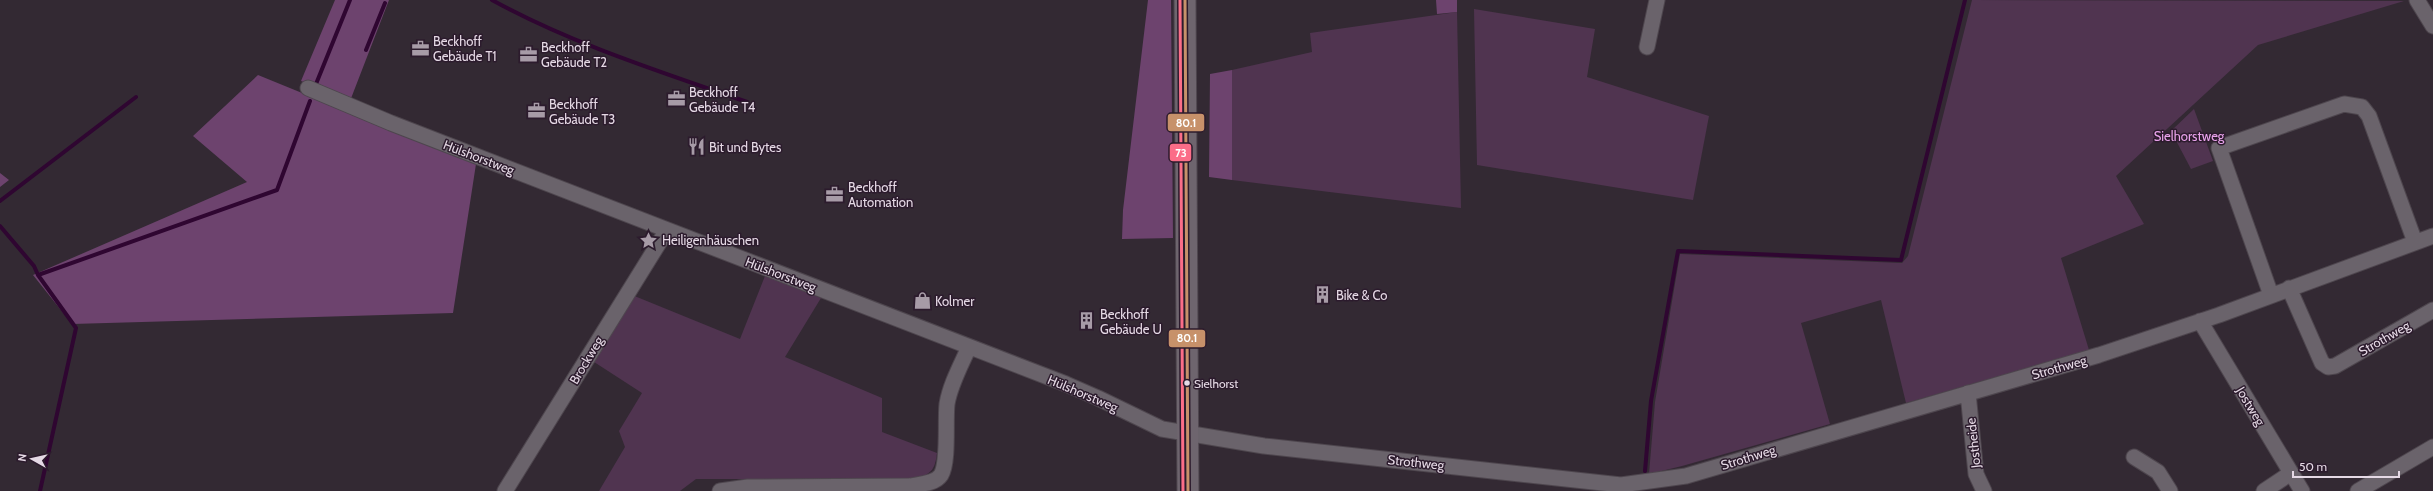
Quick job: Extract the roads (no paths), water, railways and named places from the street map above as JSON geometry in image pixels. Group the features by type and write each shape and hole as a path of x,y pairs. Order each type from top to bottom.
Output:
{"main road":[{"path":"1185,0 1188,491"}],"street":[{"path":"1647,47 1657,0"},
{"path":"2417,0 2433,26"},
{"name":"Hülshorstweg","path":"308,88 333,100 1098,398 1162,429 1187,433"},
{"path":"2270,295 2219,148 2344,104 2362,107 2369,116 2415,242"},
{"name":"Brockweg","path":"505,491 667,230"},
{"name":"Strothweg","path":"1187,433 1264,446 1621,485 1686,476 2099,355 2200,321 2433,236"},
{"name":"Strothweg","path":"2289,288 2322,363 2328,367 2336,366 2433,310"},
{"name":"Jostweg","path":"2200,321 2302,491"},
{"path":"720,491 748,487 910,486 935,481 942,474 945,452 947,404 957,374 969,347"},
{"name":"Jostheide","path":"1968,393 1976,474 1984,491"},
{"path":"2358,491 2433,447"},
{"path":"2134,457 2158,472 2170,491"},
{"path":"2264,491 2291,473"}],"waterway":[{"path":"316,84 350,0"},
{"path":"492,0 522,16 585,44 747,102"},
{"path":"1645,471 1651,401 1678,251 1901,260 1965,0"},
{"path":"366,50 385,3"},
{"path":"0,201 136,97"},
{"path":"40,491 76,328 38,275 277,190 310,101"},
{"path":"0,226 34,266 38,275"}],"place":[{"name":"Beckhoff Gebäude T1","path":"420,48"},
{"name":"Beckhoff Gebäude T2","path":"528,54"},
{"name":"Beckhoff Gebäude T4","path":"676,99"},
{"name":"Beckhoff Gebäude T3","path":"536,111"},
{"name":"Bit und Bytes","path":"696,147"},
{"name":"Beckhoff Automation","path":"835,194"},
{"name":"Heiligenhäuschen","path":"649,240"},
{"name":"Bike & Co","path":"1323,295"},
{"name":"Kolmer","path":"922,301"},
{"name":"Beckhoff Gebäude U","path":"1087,321"},
{"name":"Sielhorst","path":"1187,383"}],"park label":[{"name":"Sielhorstweg","path":"2189,136"}]}
